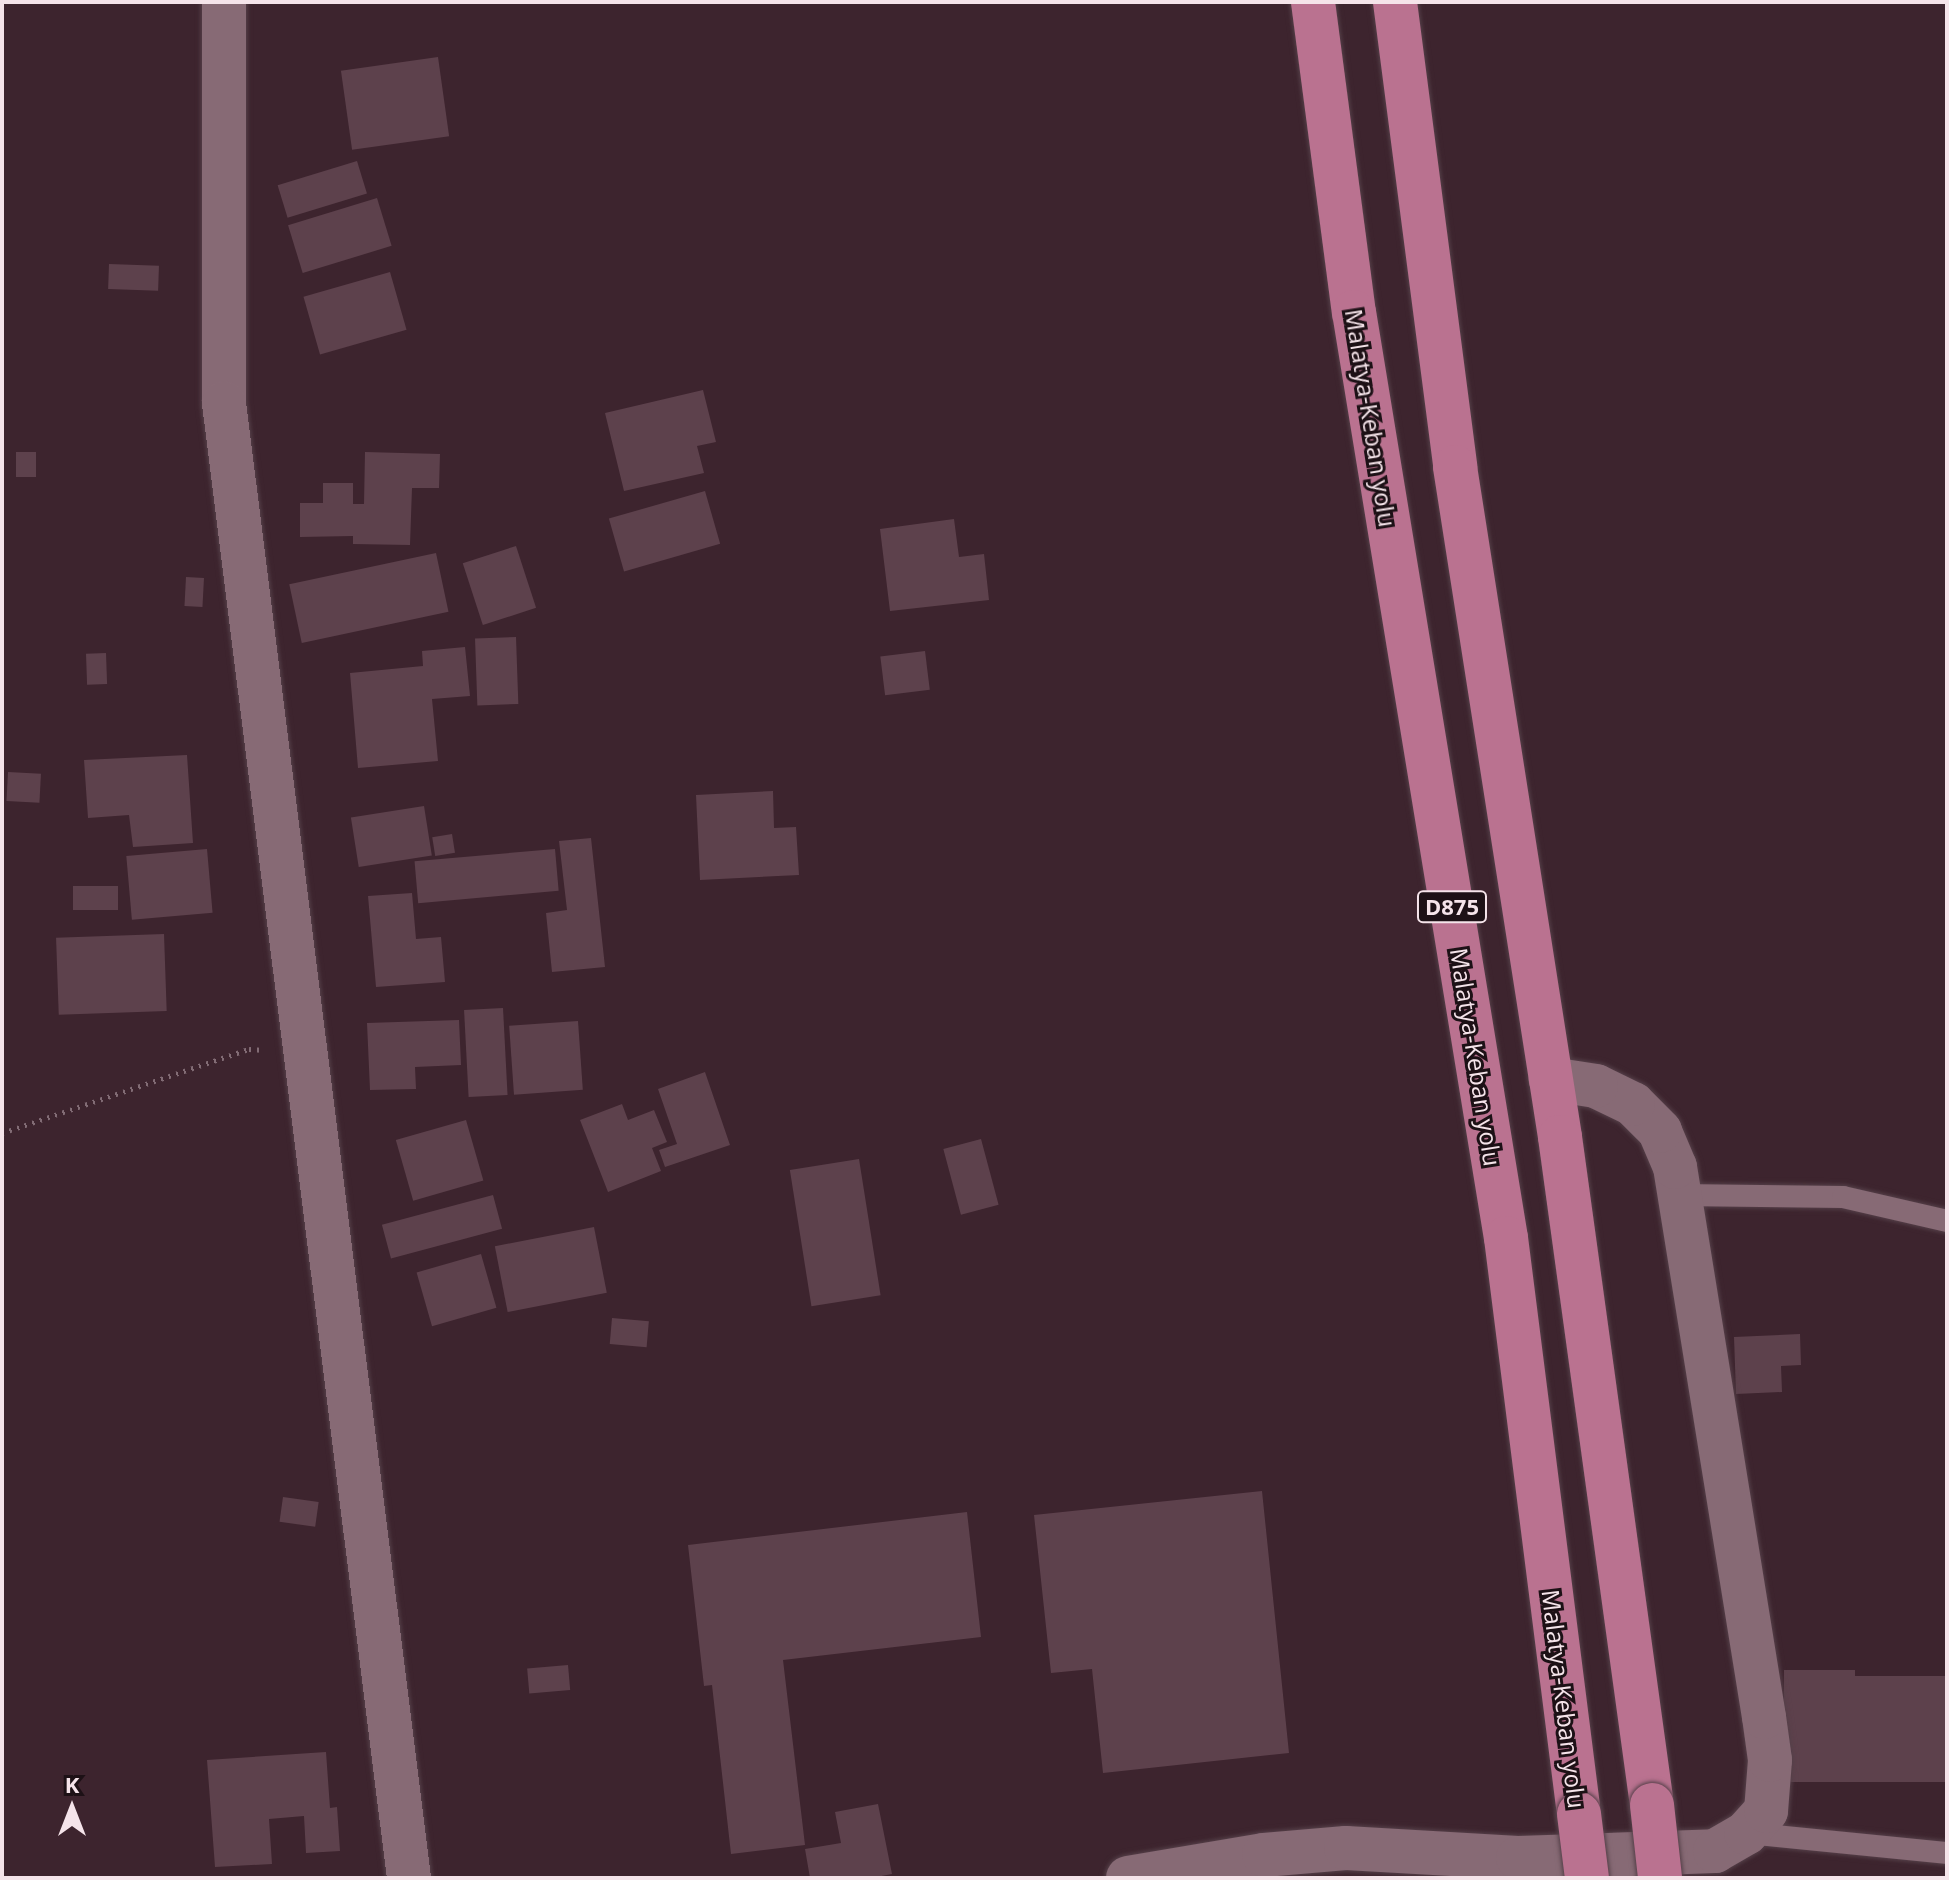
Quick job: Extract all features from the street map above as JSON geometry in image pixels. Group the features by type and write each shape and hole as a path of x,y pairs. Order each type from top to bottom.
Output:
{"highway":[{"name":"Malatya-Keban yolu","path":"1313,2 1354,312 1506,1238 1587,1878"},
{"name":"D875","path":"1395,2 1455,467 1551,1079 1660,1878"}],"street":[{"path":"224,2 224,403 409,1878"},
{"path":"1128,1878 1264,1855 1346,1848 1518,1858 1715,1851 1746,1833 1766,1811 1770,1760 1675,1167 1660,1131 1633,1104 1596,1086 1551,1079"}],"lane":[{"path":"1679,1195 1843,1197 1947,1221"},
{"path":"1746,1833 1947,1853"}],"path":[{"path":"2,1133 249,1049 305,1052"}],"building":[{"path":"438,57 449,136 352,150 341,71"},
{"path":"357,161 367,194 288,218 278,185"},
{"path":"377,198 392,246 303,273 288,225"},
{"path":"109,264 159,266 158,291 108,289"},
{"path":"390,272 407,330 320,354 303,297"},
{"path":"703,390 716,442 697,446 704,473 624,491 605,413"},
{"path":"16,452 36,452 36,477 16,477"},
{"path":"365,452 440,454 439,488 412,488 410,545 353,544 353,536 300,537 300,503 323,503 323,483 353,483 353,504 364,504"},
{"path":"705,491 720,544 624,571 609,519"},
{"path":"954,519 959,557 984,554 989,600 890,611 880,529"},
{"path":"516,546 536,608 483,625 463,563"},
{"path":"436,553 448,612 302,643 289,584"},
{"path":"186,577 204,578 202,607 184,606"},
{"path":"516,637 518,704 477,705 475,638"},
{"path":"465,647 470,696 432,699 438,761 358,768 350,673 423,666 422,651"},
{"path":"925,651 930,690 885,695 880,656"},
{"path":"106,653 107,684 87,685 86,654"},
{"path":"187,755 193,843 133,847 129,815 88,818 84,760"},
{"path":"8,772 41,774 39,803 6,801"},
{"path":"773,791 774,828 796,827 799,875 700,880 696,795"},
{"path":"424,806 432,855 359,867 351,818"},
{"path":"452,834 455,853 435,856 432,837"},
{"path":"591,838 605,967 552,972 546,913 567,910 559,841"},
{"path":"207,849 213,913 132,920 126,856"},
{"path":"555,849 559,891 418,903 415,861"},
{"path":"73,886 118,886 118,910 73,910"},
{"path":"412,893 416,939 441,937 445,982 376,987 368,896"},
{"path":"164,934 167,1011 59,1015 56,938"},
{"path":"503,1008 508,1095 469,1097 464,1010"},
{"path":"459,1020 461,1065 415,1067 416,1089 370,1090 367,1023"},
{"path":"578,1021 583,1090 514,1095 509,1026"},
{"path":"705,1072 730,1145 665,1167 659,1150 677,1144 658,1089"},
{"path":"622,1104 628,1120 654,1110 667,1142 652,1148 661,1171 608,1192 580,1120"},
{"path":"466,1120 483,1181 413,1201 396,1140"},
{"path":"981,1139 999,1205 961,1215 943,1149"},
{"path":"859,1159 881,1295 811,1306 790,1170"},
{"path":"493,1195 502,1229 391,1259 382,1225"},
{"path":"594,1227 607,1293 508,1312 495,1246"},
{"path":"481,1254 496,1308 432,1326 417,1272"},
{"path":"612,1318 649,1321 647,1347 610,1344"},
{"path":"1800,1334 1801,1365 1781,1366 1782,1392 1736,1394 1734,1337"},
{"path":"1262,1491 1289,1753 1103,1773 1092,1669 1051,1673 1034,1515"},
{"path":"283,1497 319,1502 315,1527 280,1522"},
{"path":"967,1512 981,1637 783,1660 805,1845 731,1854 712,1685 704,1686 688,1545"},
{"path":"568,1665 570,1690 529,1693 527,1669"},
{"path":"1784,1670 1855,1670 1855,1676 1947,1676 1947,1782 1784,1782"},
{"path":"326,1752 330,1808 337,1807 340,1851 306,1853 304,1816 269,1819 272,1864 215,1867 207,1760"},
{"path":"878,1804 892,1874 871,1878 810,1878 805,1849 841,1843 835,1812"}]}
